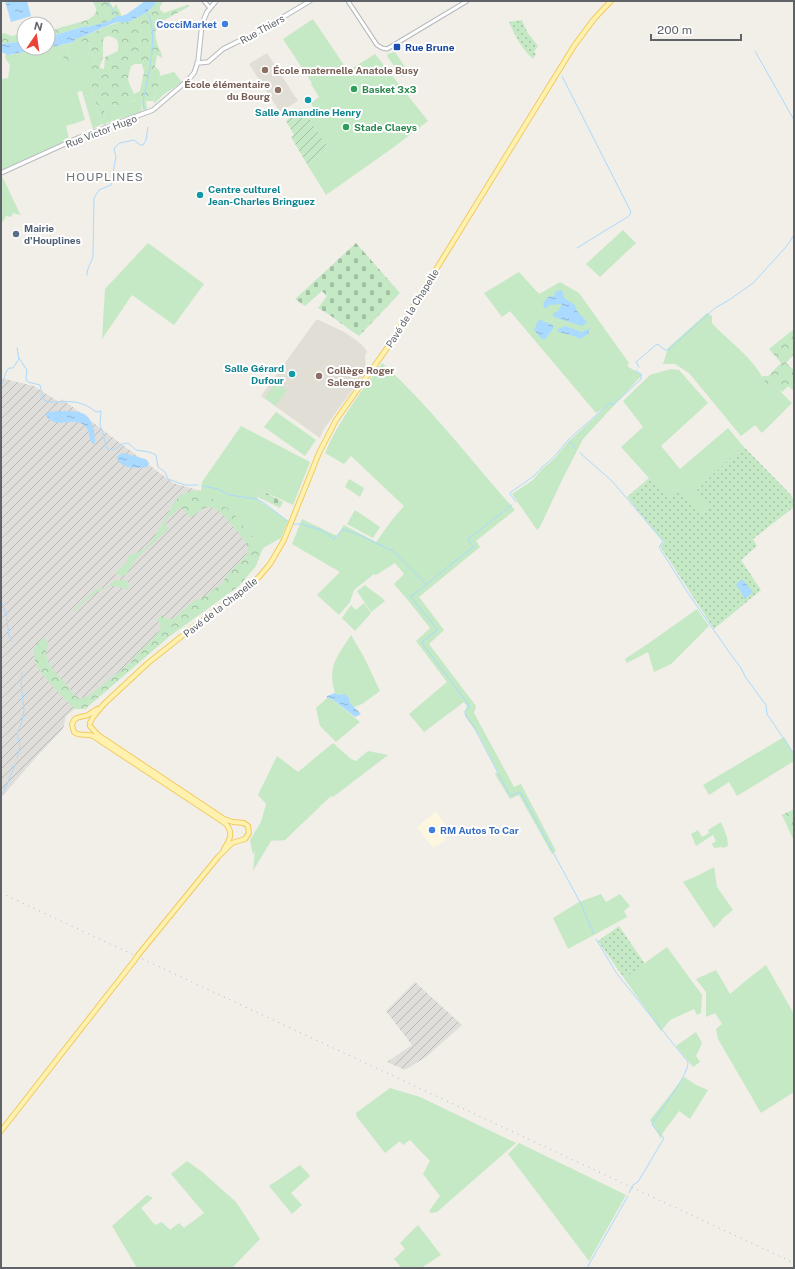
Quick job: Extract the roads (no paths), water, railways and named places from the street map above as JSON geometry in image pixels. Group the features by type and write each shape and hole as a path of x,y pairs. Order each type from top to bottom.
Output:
{"main road":[{"path":"197,63 201,27 204,18 216,1"},
{"name":"Rue Thiers","path":"197,63 208,62 220,51 263,29 310,1"},
{"name":"Pavé de la Chapelle","path":"104,704 89,714 74,718 72,726 73,730 76,733 83,735 89,731 92,718 104,704 169,646 249,586 270,564 281,545 319,452 336,420 390,344 574,46 594,19 611,1"},
{"name":"Rue Victor Hugo","path":"1,173 81,137 151,112 193,74 197,63"},
{"path":"1,1130 139,954 218,857 230,845 246,838 249,833 249,829 244,823 229,821 98,735 87,718 82,716"},
{"path":"83,735 88,734 93,736 225,823 234,838 239,840"},
{"path":"218,857 228,841 232,826 236,822"}],"street":[{"path":"204,1 210,8"},
{"path":"348,1 376,44 386,49 393,47 467,1"}],"water":[{"path":"5,1 27,1 31,16 16,16 16,20 11,22"},
{"path":"145,1 157,1 148,11 128,22 114,23 75,39 74,42 56,46 56,35 109,21 117,16 127,14"},
{"path":"16,42 16,54 8,55 1,52 1,44"},
{"path":"560,290 563,292 564,298 575,305 577,311 587,322 582,326 554,317 553,314 558,311 562,304 549,305 547,308 544,308 543,303 548,297 554,296 555,292"},
{"path":"540,320 553,325 553,329 544,340 534,330 538,321"},
{"path":"565,326 582,332 590,328 588,334 580,339 558,332 558,329"},
{"path":"49,412 79,412 88,417 93,427 95,443 93,444 91,442 87,428 80,423 55,422 46,416"},
{"path":"123,453 145,459 149,464 147,467 143,468 134,468 123,465 117,459 117,456"},
{"path":"742,579 753,592 745,599 736,584"},
{"path":"335,693 339,695 345,694 349,698 349,702 361,714 355,717 332,699 327,698 327,696"}],"waterway":[{"path":"108,1 116,16"},
{"path":"144,109 143,101 150,68 153,42 150,20 146,12"},
{"path":"755,51 794,120"},
{"path":"562,76 631,212 629,216 577,248"},
{"path":"87,275 93,256 94,198 99,190 111,185 116,156 114,150 115,147 120,143 134,140 140,145 143,145 146,140 148,127"},
{"path":"639,367 636,362 657,344 665,350 668,350 715,308 753,283 786,247 794,235"},
{"path":"1,386 7,370 9,368 13,368 19,359 17,348"},
{"path":"19,358 27,370 26,379 28,382 40,385 43,399 46,401 77,402 91,408 96,412 101,411 100,424 107,449 114,450 122,444 128,443 136,450 149,452 156,455 158,467 165,472 168,479 185,485 198,485"},
{"path":"516,502 510,494 511,492 534,476 553,458 569,439 610,403 613,405 641,379 641,374 636,371 637,370"},
{"path":"569,441 576,449"},
{"path":"580,453 612,481 663,541 659,547 688,593 766,705 767,714 794,754"},
{"path":"202,486 218,489 229,495 257,499 289,522"},
{"path":"512,505 468,539 473,547 410,596 437,629 422,642 423,644 468,704 469,707 465,711 465,714 475,729 509,794 511,796 519,792 521,793 581,904 594,934"},
{"path":"293,524 301,524 321,530 334,539 343,529 359,535 393,551 426,584"},
{"path":"1,601 7,616"},
{"path":"7,619 9,636 12,642"},
{"path":"17,758 20,746 17,734 21,725 24,711 21,683 22,673"},
{"path":"3,794 15,765"},
{"path":"596,939 617,974 688,1062 684,1075 652,1125 664,1138 638,1182 633,1185 629,1193"},
{"path":"587,1268 628,1196"}],"railway":[{"path":"1,893 794,1263"}],"place":[{"name":"CocciMarket","path":"225,24"},
{"name":"Rue Brune","path":"397,47"},
{"name":"École maternelle Anatole Busy","path":"265,70"},
{"name":"Basket 3x3","path":"354,89"},
{"name":"École élémentaire du Bourg","path":"278,90"},
{"name":"Salle Amandine Henry","path":"308,100"},
{"name":"Stade Claeys","path":"346,127"},
{"name":"Centre culturel Jean-Charles Bringuez","path":"200,195"},
{"name":"Mairie d'Houplines","path":"16,234"},
{"name":"Salle Gérard Dufour","path":"292,374"},
{"name":"Collège Roger Salengro","path":"319,376"},
{"name":"RM Autos To Car","path":"432,830"}],"district":[{"name":"HOUPLINES","path":"105,177"}]}
